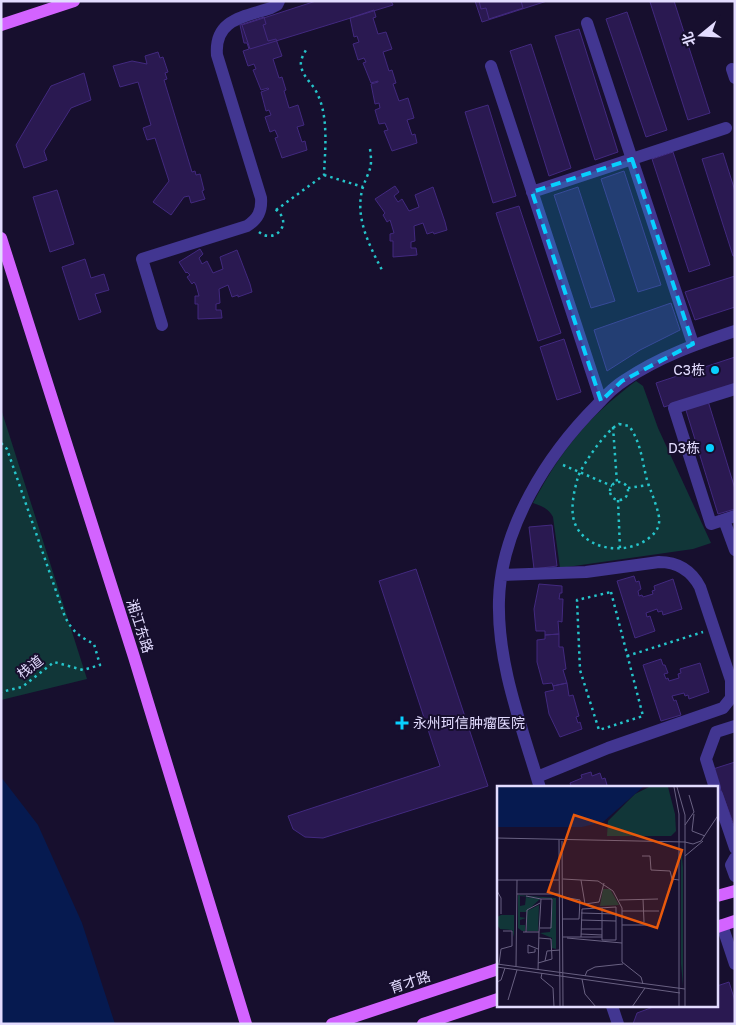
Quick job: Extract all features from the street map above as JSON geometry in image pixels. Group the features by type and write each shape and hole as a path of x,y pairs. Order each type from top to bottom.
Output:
{"main road":[{"path":"1,25 74,1"},
{"name":"湘江东路","path":"1,238 134,657 246,1024"},
{"path":"718,896 735,891"},
{"name":"育才路","path":"332,1024 497,968"},
{"path":"423,1024 497,999"}],"street":[{"path":"162,325 142,259 247,226 258,218 261,209 261,198 217,55 216,45 218,36 229,23 271,8 277,5 279,1"},
{"path":"587,23 693,344"},
{"path":"491,66 601,401"},
{"path":"532,192 726,128"},
{"path":"502,575 586,572 659,562 670,562 688,571 696,579 731,680 730,698 723,708 608,748 538,782 505,663 500,630 499,599 502,575 512,536 524,507 542,473 582,419 622,381 645,367 693,344 735,331"},
{"path":"735,403 733,389 674,408 711,524 729,518 735,550"},
{"path":"714,786 706,760 716,732 735,726"},
{"path":"718,797 735,848"},
{"path":"735,858 731,865 735,876"},
{"path":"725,924 735,964"},
{"path":"613,1008 618,1024"}],"path":[{"path":"308,48 302,56 301,66 304,76 317,92 324,119 324,175"},
{"path":"370,149 371,170 363,187 361,199 364,231 382,270"},
{"path":"276,210 324,175"},
{"path":"324,175 363,187"},
{"path":"254,222 262,234 269,236 277,234 282,229 284,221 281,214 269,208 261,209"},
{"path":"619,424 627,424 637,438 648,485 660,520 656,531 643,543 633,548 620,549 600,546 585,536 576,525 574,518 574,499 579,473 603,438 613,427 619,424"},
{"path":"613,427 617,483"},
{"name":"栈道","path":"1,442 7,449 65,617 71,629 94,644 100,664 83,670 54,662 22,687 1,692"},
{"path":"550,462 565,466 612,486"},
{"path":"612,486 617,483 625,484 627,488 628,492 625,497 618,500"},
{"path":"627,488 648,485"},
{"path":"612,486 611,494 618,500"},
{"path":"618,500 620,549"},
{"path":"611,592 626,656 643,716 600,730 580,670 577,600 611,592"},
{"path":"626,656 714,628"}],"highlighted area":[{"path":"632,159 693,344 622,381 601,401 532,192"}],"green space":[{"path":"636,381 643,386 658,428 711,543 693,549 560,568 553,517 545,508 533,503 565,450 603,408"},
{"path":"1,409 87,679 1,700"}],"water":[{"path":"1,777 38,825 82,923 115,1024 1,1024"}],"building":[{"path":"316,1 391,1 393,5 250,49 242,25"},
{"path":"475,1 547,1 482,22"},
{"path":"479,1 521,1 523,8 489,19 486,8 481,9"},
{"path":"674,1 710,113 688,120 650,2"},
{"path":"374,10 376,17 373,18 378,34 386,32 392,49 383,52 389,71 392,70 396,83 393,84 399,101 408,98 414,118 407,120 412,135 415,134 417,143 392,151 384,131 388,130 385,123 379,124 375,110 380,108 379,103 375,104 371,84 378,81 371,83 363,63 366,62 364,58 358,60 353,44 359,42 357,36 354,37 350,18"},
{"path":"627,12 667,130 646,137 606,19"},
{"path":"264,17 266,24 263,25 268,41 276,39 282,56 273,59 279,78 282,77 289,108 298,105 304,125 297,127 302,142 305,141 307,150 282,158 275,138 278,137 275,130 270,132 265,117 271,115 269,110 266,111 261,92 269,89 261,90 253,70 256,69 254,64 248,66 243,51 249,49 247,43 244,43 240,25"},
{"path":"579,29 618,152 595,160 555,36"},
{"path":"531,44 571,168 549,176 510,51"},
{"path":"158,52 160,58 163,57 168,72 165,73 167,79 164,80 192,172 195,171 196,175 200,174 205,199 191,203 189,196 184,197 171,215 153,202 169,181 155,138 147,140 143,128 151,125 138,82 120,87 113,66 132,61 147,64 145,56"},
{"path":"84,73 91,100 71,108 44,151 47,160 24,168 16,145 51,86"},
{"path":"488,105 516,196 493,203 465,112"},
{"path":"673,152 710,265 689,272 652,159"},
{"path":"723,153 735,191 735,256 733,256 702,159"},
{"path":"624,171 661,285 638,292 601,179"},
{"path":"395,186 399,192 394,196 398,202 402,199 409,211 419,207 415,195 433,187 445,222 447,230 434,234 433,232 427,234 423,223 414,226 415,241 411,242 411,248 416,248 417,255 393,257 393,241 390,241 390,234 394,233 391,223 390,220 387,222 383,215 385,213 375,199"},
{"path":"578,187 615,301 591,308 554,195"},
{"path":"57,190 74,244 50,252 33,197"},
{"path":"519,206 561,333 538,341 496,213"},
{"path":"200,249 203,254 199,258 202,264 207,261 213,273 223,269 220,257 237,250 250,284 252,292 238,297 238,295 232,297 228,285 219,289 220,303 216,304 216,310 221,310 222,318 198,319 198,304 195,304 195,296 199,296 196,285 194,282 192,284 187,277 190,275 186,273 179,262"},
{"path":"85,259 91,278 104,274 109,290 95,294 101,312 79,320 62,267"},
{"path":"735,276 735,307 695,320 685,292"},
{"path":"671,303 680,330 640,350 607,371 594,330"},
{"path":"564,339 581,392 557,400 540,347"},
{"name":"C3栋","path":"735,357 735,384 664,407 656,383"},
{"name":"D3栋","path":"708,401 735,489 735,509 718,514 685,407"},
{"path":"552,525 557,566 534,569 529,527"},
{"path":"416,569 488,786 323,838 305,837 293,829 288,816 440,766 379,581"},
{"path":"634,576 636,582 639,581 641,589 638,591 639,596 642,595 643,597 653,594 654,586 673,579 682,609 663,615 662,611 658,612 657,609 646,613 647,617 650,616 655,631 635,638 617,581"},
{"path":"539,584 562,586 562,593 560,593 559,599 563,599 562,622 558,621 559,634 545,635 545,631 536,631 534,609"},
{"path":"559,634 559,647 563,647 566,669 563,670 567,683 553,686 552,683 543,684 537,662 537,640 545,639 545,635"},
{"path":"661,659 668,673 664,674 669,681 679,678 680,669 700,663 709,692 689,699 688,695 685,696 684,693 672,696 674,701 676,700 681,715 661,721 643,665"},
{"path":"567,683 569,696 573,695 579,716 576,717 582,729 560,737 549,714 545,692 554,690 553,686"},
{"path":"735,762 735,828 713,769"},
{"path":"591,772 592,776 600,773 602,779 605,778 607,785 571,786 570,783 582,778 581,775"},
{"path":"729,982 735,1001 735,1024 633,1024 637,1013 651,1008 718,1008 718,986"}],"place":[{"name":"C3栋","path":"715,370"},
{"name":"D3栋","path":"710,448"},
{"name":"永州珂信肿瘤医院","path":"402,723"}]}
